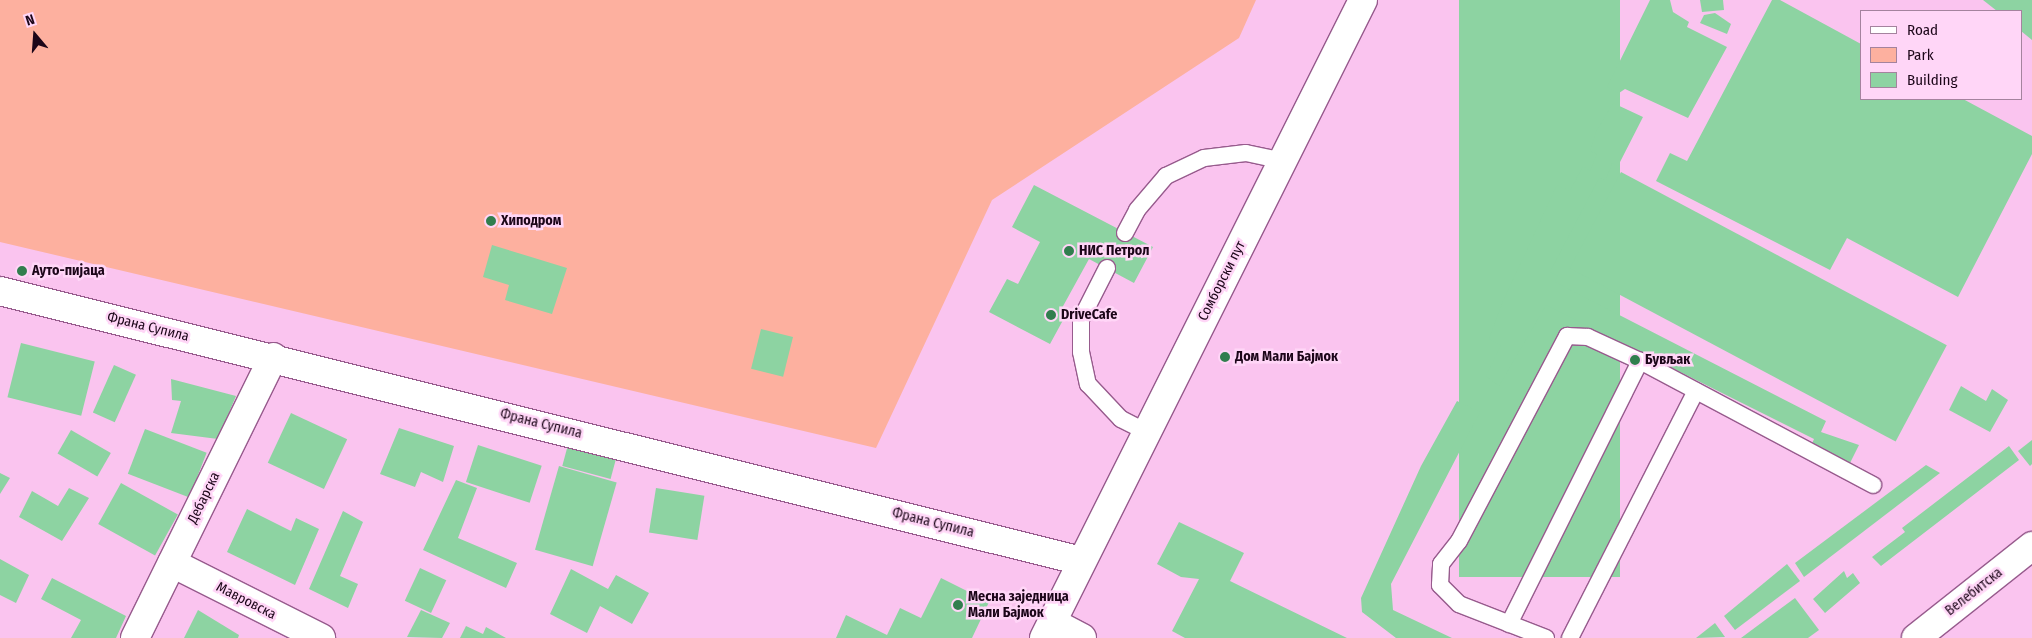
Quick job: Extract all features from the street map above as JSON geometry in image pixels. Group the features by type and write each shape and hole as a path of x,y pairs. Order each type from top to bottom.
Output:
{"street":[{"name":"Сомборски пут","path":"1048,630 1081,560 1363,0"},
{"name":"Франа Супила","path":"0,291 273,357 1081,560"},
{"name":"Дебарска","path":"135,638 273,357"},
{"name":"Велебитска","path":"1916,638 2032,546"},
{"name":"Мавровска","path":"172,564 321,638"},
{"path":"1048,630 1082,638"}],"lane":[{"path":"1125,233 1137,210 1166,176 1204,158 1246,153 1283,161"},
{"path":"1107,268 1081,319 1081,352 1088,384 1120,418 1146,432"},
{"path":"1546,638 1459,604 1440,585 1441,564 1459,541 1567,336 1588,337 1640,361 1873,485"},
{"path":"1509,624 1640,361"},
{"path":"1570,638 1696,391"}],"green space":[{"name":"Хиподром","path":"0,0 1256,0 1239,38 992,200 876,448 0,242"}],"building":[{"path":"1459,0 1620,0 1620,577 1459,577"},
{"path":"1650,0 1670,0 1673,12 1689,22 1687,27 1727,47 1688,118 1625,89 1619,93 1607,87"},
{"path":"1700,0 1723,0 1724,10 1702,12"},
{"path":"1772,0 1780,0 1860,43 1860,100 1965,100 2032,136 2032,154 1958,297 1847,238 1830,270 1656,181 1670,153 1687,161"},
{"path":"1983,0 2032,0 2032,40 2022,32 2022,10 1996,10"},
{"path":"1715,13 1731,24 1727,34 1700,23 1704,15"},
{"path":"1613,103 1643,117 1618,166 1612,163 1606,180 1599,178 1550,272 1558,276 1555,282 1826,421 1821,432 1859,445 1847,469 1811,446 1814,439 1546,305 1499,386 1486,376 1501,345 1489,339 1503,301 1557,185 1570,191 1583,166 1590,171 1597,154 1590,151 1596,132"},
{"path":"1621,172 1947,345 1896,441 1570,268"},
{"path":"1034,185 1153,247 1134,283 1089,259 1062,308 1068,311 1050,344 989,312 1007,279 1018,284 1040,242 1012,227"},
{"path":"492,245 567,268 552,314 505,300 509,285 483,277"},
{"path":"761,329 793,337 783,377 751,369"},
{"path":"21,343 95,361 81,416 7,397"},
{"path":"114,365 136,375 115,422 93,413"},
{"path":"171,379 236,396 218,439 171,433 181,401 172,400"},
{"path":"1961,386 1986,401 1992,389 2008,400 1990,432 1949,410"},
{"path":"1457,401 1480,412 1391,584 1393,610 1452,638 1396,638 1362,612 1361,598 1421,466"},
{"path":"291,413 347,439 324,489 268,463"},
{"path":"399,428 454,446 443,482 421,472 415,487 380,474"},
{"path":"145,429 207,453 189,497 128,474"},
{"path":"71,430 111,453 97,476 58,453"},
{"path":"2032,440 2032,464 2030,466 2018,451"},
{"path":"569,441 617,454 611,479 562,466"},
{"path":"478,445 542,466 530,503 466,482"},
{"path":"2009,446 2019,460 1881,566 1872,557 1905,532 1902,528"},
{"path":"1926,465 1940,473 1804,577 1795,563"},
{"path":"559,466 617,483 593,566 535,550"},
{"path":"0,473 10,478 0,494"},
{"path":"456,480 477,488 458,538 517,563 506,588 423,550"},
{"path":"121,483 178,515 155,556 98,524"},
{"path":"69,488 89,498 62,541 19,517 32,491 58,506"},
{"path":"656,488 704,496 697,540 649,532"},
{"path":"247,509 291,531 296,518 319,529 295,585 227,552"},
{"path":"343,511 363,522 340,576 358,584 348,608 309,589"},
{"path":"1179,522 1244,553 1230,581 1347,638 1185,638 1172,631 1199,579 1181,577 1157,564"},
{"path":"0,559 29,575 16,603 0,595"},
{"path":"1787,564 1800,581 1735,630 1724,616"},
{"path":"420,568 446,580 431,613 405,601"},
{"path":"571,569 608,589 616,575 649,593 632,624 600,606 587,633 550,614"},
{"path":"1844,571 1847,578 1853,573 1860,583 1825,613 1813,599"},
{"path":"52,578 126,616 116,638 71,638 81,620 41,599"},
{"name":"Месна заједница Мали Бајмок","path":"941,578 989,602 972,638 836,638 846,615 887,635 900,608 921,618"},
{"path":"1795,598 1819,630 1808,638 1741,638"},
{"path":"198,610 239,635 238,638 184,638"},
{"path":"421,610 450,623 442,638 407,637"},
{"path":"1715,623 1725,637 1696,638"},
{"path":"466,626 483,634 486,627 506,638 460,638"}],"place":[{"name":"Хиподром","path":"491,221"},
{"name":"НИС Петрол","path":"1069,251"},
{"name":"Ауто-пијаца","path":"22,271"},
{"name":"DriveCafe","path":"1051,315"},
{"name":"Дом Мали Бајмок","path":"1225,357"},
{"name":"Бувљак","path":"1635,360"},
{"name":"Месна заједница Мали Бајмок","path":"958,605"}]}
